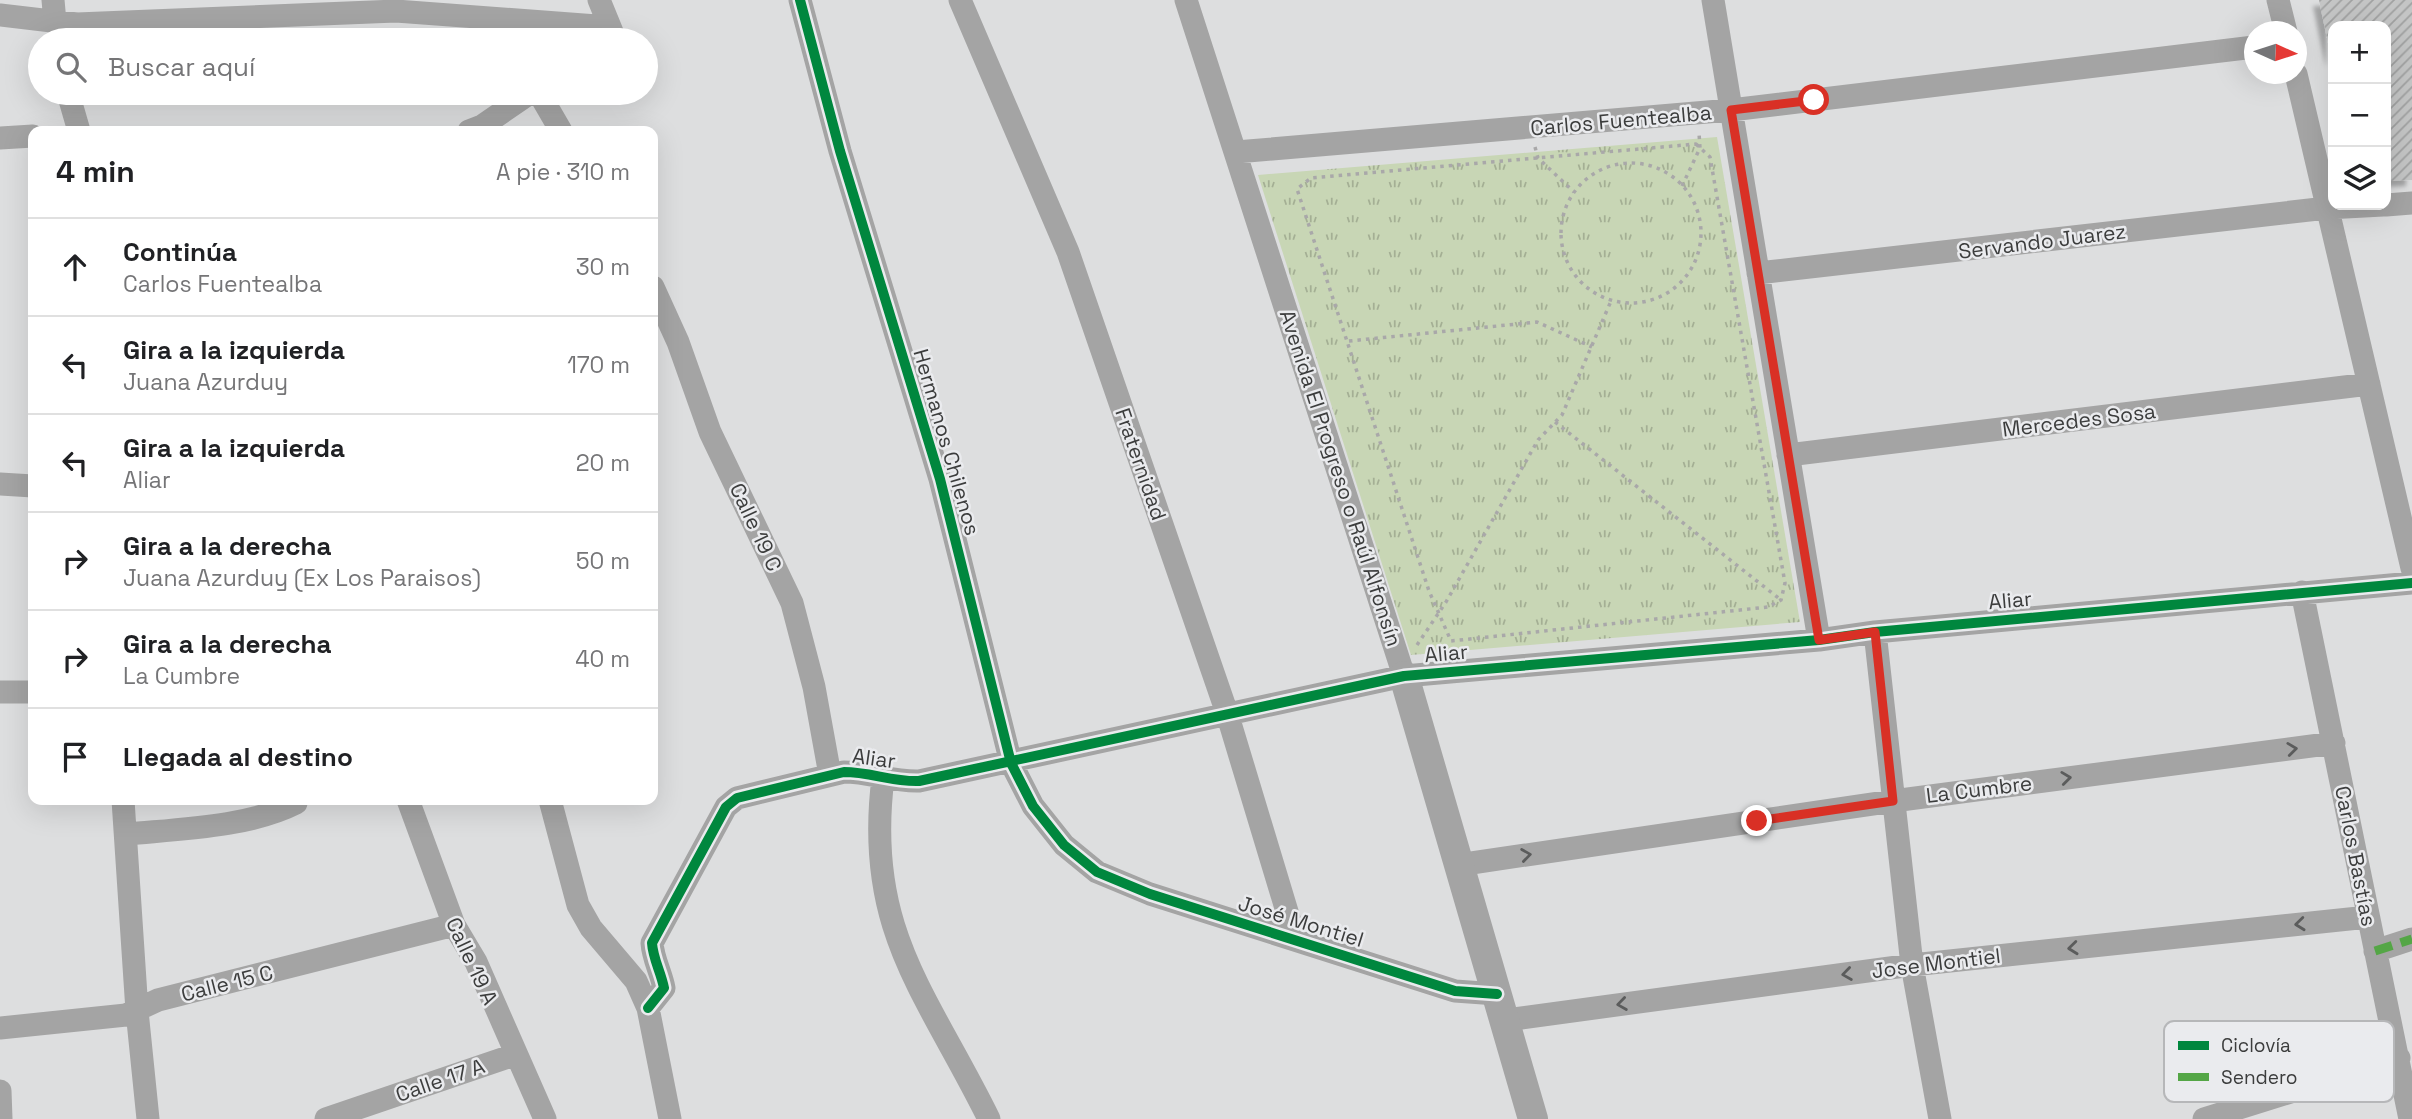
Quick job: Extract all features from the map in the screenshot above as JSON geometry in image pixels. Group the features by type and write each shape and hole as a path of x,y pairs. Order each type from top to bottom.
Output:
{"street":[{"path":"599,0 611,28"},
{"name":"Hermanos Chilenos","path":"800,0 840,151 940,479 1011,762 1033,806 1064,845 1097,872"},
{"name":"Fraternidad","path":"960,0 1068,252 1227,713 1295,938"},
{"name":"Avenida El Progreso o Raúl Alfonsín","path":"1186,0 1402,670 1533,1119"},
{"path":"1713,0 1819,640"},
{"path":"2278,0 2283,21"},
{"path":"0,15 61,21 396,11 510,28"},
{"name":"Carlos Fuentealba","path":"1236,152 1731,110 2244,48"},
{"path":"2298,84 2369,384 2403,487 2412,568"},
{"path":"71,105 78,126"},
{"path":"482,126 513,105"},
{"path":"545,105 558,126"},
{"path":"0,138 28,136"},
{"name":"Servando Juarez","path":"2391,204 2412,203"},
{"name":"Servando Juarez","path":"1758,273 2327,208"},
{"name":"Calle 19 C","path":"658,298 678,342 710,432 792,603 814,687 830,775"},
{"name":"Mercedes Sosa","path":"1788,455 2369,384"},
{"path":"0,484 28,486"},
{"name":"Aliar","path":"648,1009 664,988 661,972 653,956 652,943 726,807 737,798 830,775 860,772 897,782 919,781 1227,713 1402,670 1819,640 1875,632 2412,583"},
{"name":"Carlos Bastías","path":"2302,592 2391,1021"},
{"path":"1875,632 1912,965 1940,1119"},
{"path":"0,692 28,692"},
{"name":"La Cumbre","path":"1458,865 1893,801 2333,743"},
{"path":"883,778 878,848 888,915 922,999 989,1119"},
{"path":"124,805 128,834 136,1011 148,1119"},
{"path":"128,834 200,827 282,810 290,805"},
{"name":"Calle 19 A","path":"410,805 454,925 476,962 514,1055 545,1119"},
{"path":"551,805 578,905 590,928 636,981 648,1009 666,1118"},
{"name":"José Montiel","path":"1097,872 1150,894 1295,938 1501,1007"},
{"name":"Jose Montiel","path":"1501,1007 2368,917"},
{"name":"Calle 15 C","path":"0,1028 136,1011 158,1000 454,925"},
{"path":"2375,950 2412,939"},
{"name":"Carlos Bastías","path":"2394,1036 2410,1119"},
{"name":"Calle 17 A","path":"326,1119 514,1055"},
{"path":"2394,1060 2399,1058"},
{"path":"0,1091 1,1119"},
{"path":"2204,1119 2258,1102"}],"path":[{"path":"1682,186 1700,148 1698,113"},
{"path":"1529,127 1538,158 1574,192"},
{"path":"1696,144 1700,148 1710,157 1720,212 1785,583 1781,600 1768,607 1451,641 1439,613 1297,189 1311,178 1696,144"},
{"path":"1635,163 1658,168 1682,186 1693,199 1701,222 1700,246 1693,268 1678,286 1658,299 1635,304 1611,301 1591,292 1575,276 1565,256 1561,234 1564,212 1574,192 1590,176 1612,166 1635,163"},
{"path":"1402,670 1439,613 1538,440 1562,415 1611,301"},
{"path":"1349,341 1537,322 1592,347"},
{"path":"1555,422 1781,600"}],"green space":[{"path":"1717,137 1800,622 1411,655 1258,175"}],"building":[{"path":"2319,0 2412,0 2412,180 2391,181 2391,21 2328,21 2328,43"}],"marked path":[{"path":"2375,951 2412,939"}],"cycle path":[{"path":"800,0 840,151 940,479 1011,763 1033,806 1064,845 1097,872 1150,894 1455,991 1497,994"},
{"path":"648,1008 664,988 652,943 726,807 737,798 844,772 919,781 1404,676 1819,640 1875,632 2412,583"}],"route":[{"path":"1757,821 1893,801 1875,632 1819,640 1731,110 1814,100"}]}
